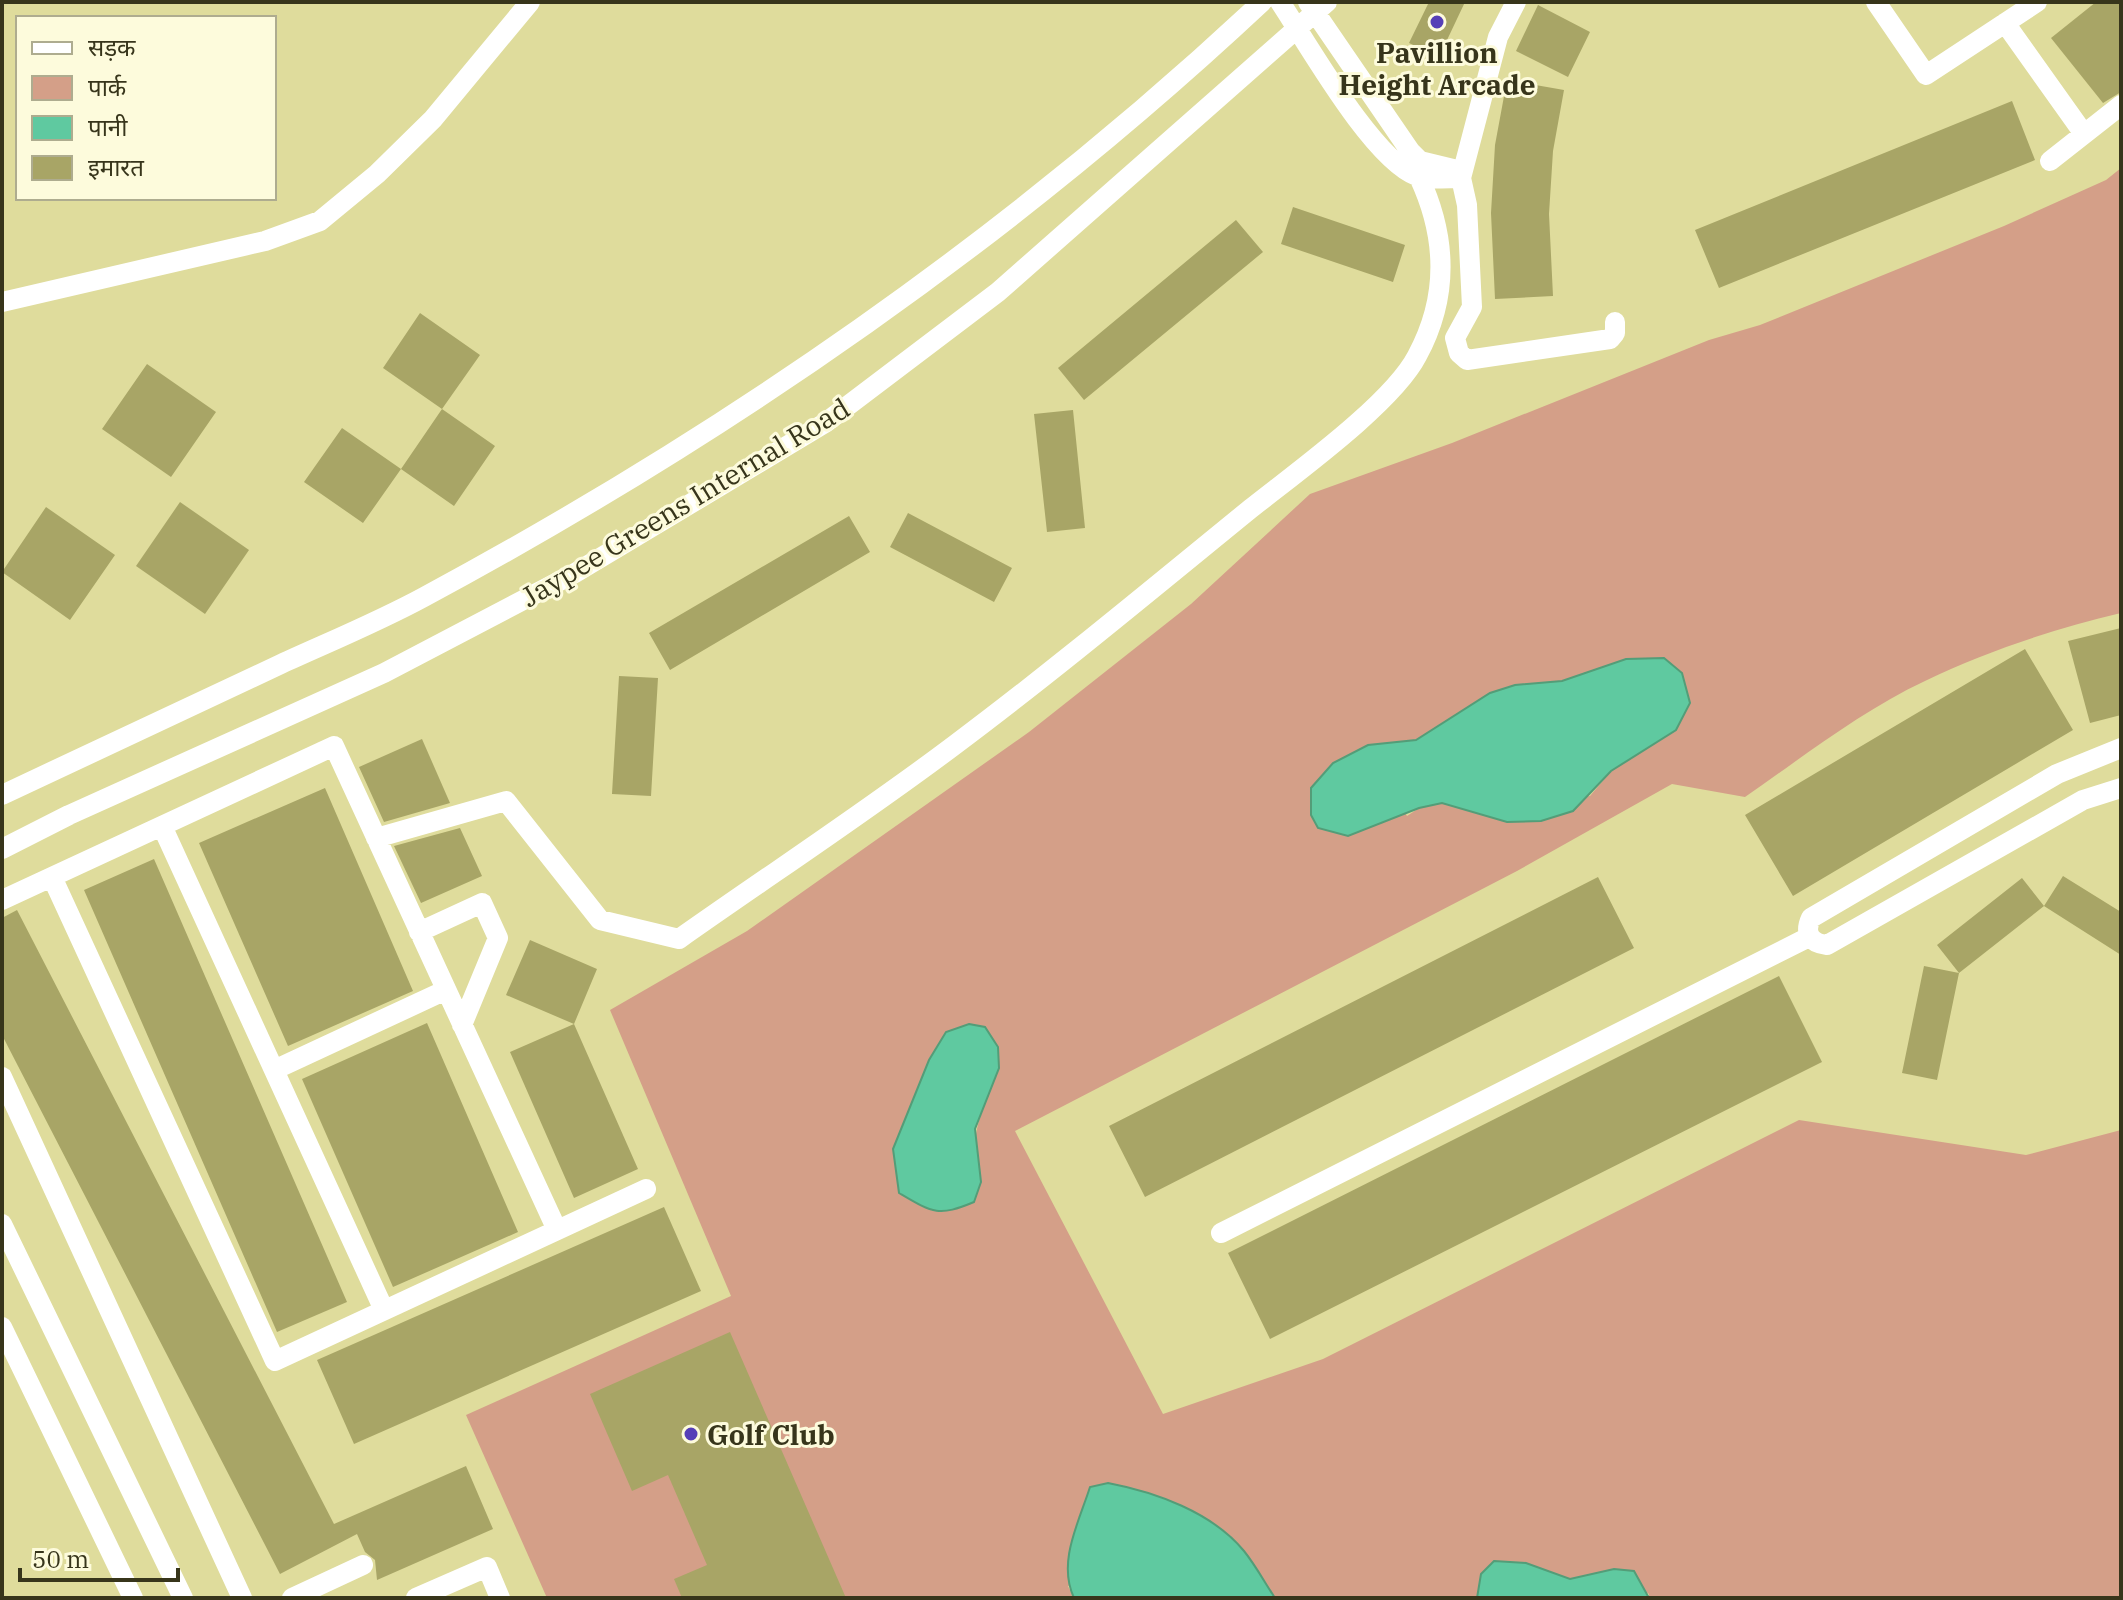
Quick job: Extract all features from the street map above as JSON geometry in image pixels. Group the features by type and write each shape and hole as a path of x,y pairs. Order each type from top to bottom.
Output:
{"street":[{"path":"2,302 265,241 320,221 377,174 433,119 530,2"},
{"name":"Jaypee Greens Internal Road","path":"2,795 422,598 596,499 800,372 980,241 1161,97 1262,2"},
{"path":"1280,2 1394,163 1419,177 1462,174"},
{"path":"1516,2 1498,37 1462,174 1467,205 1472,307 1455,338 1459,353 1467,360 1610,339 1615,333 1615,322"},
{"path":"1876,2 1926,75 2037,2"},
{"path":"1317,5 1410,151 1420,161 1462,174"},
{"name":"Jaypee Greens Internal Road","path":"2,849 69,815 397,666 575,573 825,423 998,292 1297,28 1317,5"},
{"path":"2005,23 2084,134"},
{"path":"2050,161 2121,105"},
{"path":"376,838 506,801 600,920 679,939 953,746 1108,626 1321,452 1398,383 1417,357 1438,308 1442,289 1438,231 1432,204 1419,177"},
{"path":"2,900 334,746 557,1230"},
{"path":"2121,748 2057,774 1811,918 1807,927 1809,937 1817,944 1827,945 2083,800 2121,788"},
{"path":"162,826 384,1310"},
{"path":"52,877 275,1361 646,1189"},
{"path":"419,932 482,903 498,938 462,1025"},
{"path":"1221,1233 1809,937"},
{"path":"274,1070 446,990"},
{"path":"2,1077 242,1598"},
{"path":"2,1224 183,1598"},
{"path":"2,1327 133,1598"},
{"path":"292,1598 363,1565"},
{"path":"416,1598 487,1567 500,1598"}],"green space":[{"path":"2121,168 2121,613 2021,642 1925,681 1855,720 1745,797 1672,784 1517,871 1015,1131 1163,1414 1323,1359 1799,1120 2026,1155 2121,1130 2121,1598 1649,1598 1649,1594 1614,1569 1570,1580 1526,1563 1481,1574 1477,1598 1275,1598 1243,1550 1068,1586 1074,1598 547,1598 466,1415 731,1296 610,1010 747,931 1029,732 1191,604 1310,494 1452,443 1709,340 1760,325 2004,226 2106,180","holes":["1627,659 1675,730 1611,771 1590,796 1466,808 1442,803 1419,808 1407,816 1368,745 1416,740 1515,685 1562,681","998,1047 996,1073 979,1123 975,1149 893,1149 929,1060"]}],"water":[{"path":"1664,658 1682,673 1690,703 1676,730 1611,771 1573,811 1541,821 1507,822 1442,803 1419,808 1348,836 1318,828 1311,815 1311,788 1333,763 1368,745 1416,740 1490,693 1515,685 1562,681 1626,659"},
{"path":"969,1024 985,1027 998,1047 999,1068 975,1129 981,1182 974,1202 952,1210 936,1211 899,1193 893,1149 929,1060 946,1032"},
{"path":"1108,1483 1163,1498 1216,1525 1244,1551 1275,1598 1074,1598 1068,1570 1076,1528 1090,1487"},
{"path":"1494,1561 1526,1563 1570,1579 1614,1569 1634,1571 1649,1598 1477,1598 1481,1574"}],"building":[{"name":"Pavillion Height Arcade","path":"1429,2 1465,2 1439,57 1409,43"},
{"path":"2096,2 2121,2 2121,92 2103,103 2051,38"},
{"path":"1538,5 1590,32 1568,77 1516,51"},
{"path":"1507,80 1564,90 1553,151 1549,214 1553,296 1495,299 1491,213 1495,145"},
{"path":"2012,101 2035,160 1719,288 1695,230"},
{"path":"1293,207 1405,245 1393,282 1281,244"},
{"path":"1236,220 1263,252 1084,400 1058,368"},
{"path":"420,313 480,355 442,409 383,368"},
{"path":"147,364 216,412 171,477 102,429"},
{"path":"442,409 495,446 454,506 401,469"},
{"path":"1073,410 1085,528 1047,532 1034,414"},
{"path":"342,428 401,469 363,523 304,482"},
{"path":"180,502 249,550 205,614 136,566"},
{"path":"46,507 115,555 70,620 2,572"},
{"path":"908,513 1012,568 994,602 890,547"},
{"path":"849,516 870,552 670,670 649,633"},
{"path":"2121,628 2121,715 2090,723 2068,641"},
{"path":"2025,649 2073,730 1793,896 1745,815"},
{"path":"619,676 658,678 651,796 612,794"},
{"path":"422,739 450,803 384,822 359,767"},
{"path":"325,788 413,991 288,1046 199,843"},
{"path":"460,828 482,876 421,903 394,846"},
{"path":"154,859 347,1302 277,1332 84,890"},
{"path":"2063,876 2121,912 2121,955 2044,906"},
{"path":"1598,877 1634,948 1145,1197 1109,1126"},
{"path":"2022,878 2044,906 1959,973 1937,945"},
{"path":"17,910 334,1524 466,1466 493,1529 377,1580 375,1560 365,1552 357,1534 280,1574 2,1035 2,918"},
{"path":"530,940 597,969 574,1024 506,995"},
{"path":"1924,966 1959,973 1937,1080 1902,1073"},
{"path":"1779,976 1822,1062 1270,1339 1228,1253"},
{"path":"427,1023 518,1232 393,1287 302,1079"},
{"path":"574,1024 638,1169 574,1198 510,1052"},
{"path":"664,1207 701,1291 354,1444 317,1360"},
{"name":"Golf Club","path":"730,1332 846,1598 682,1598 674,1579 707,1565 668,1475 632,1491 590,1394"}],"place":[{"name":"Pavillion Height Arcade","path":"1437,22"},
{"name":"Golf Club","path":"691,1434"}]}
